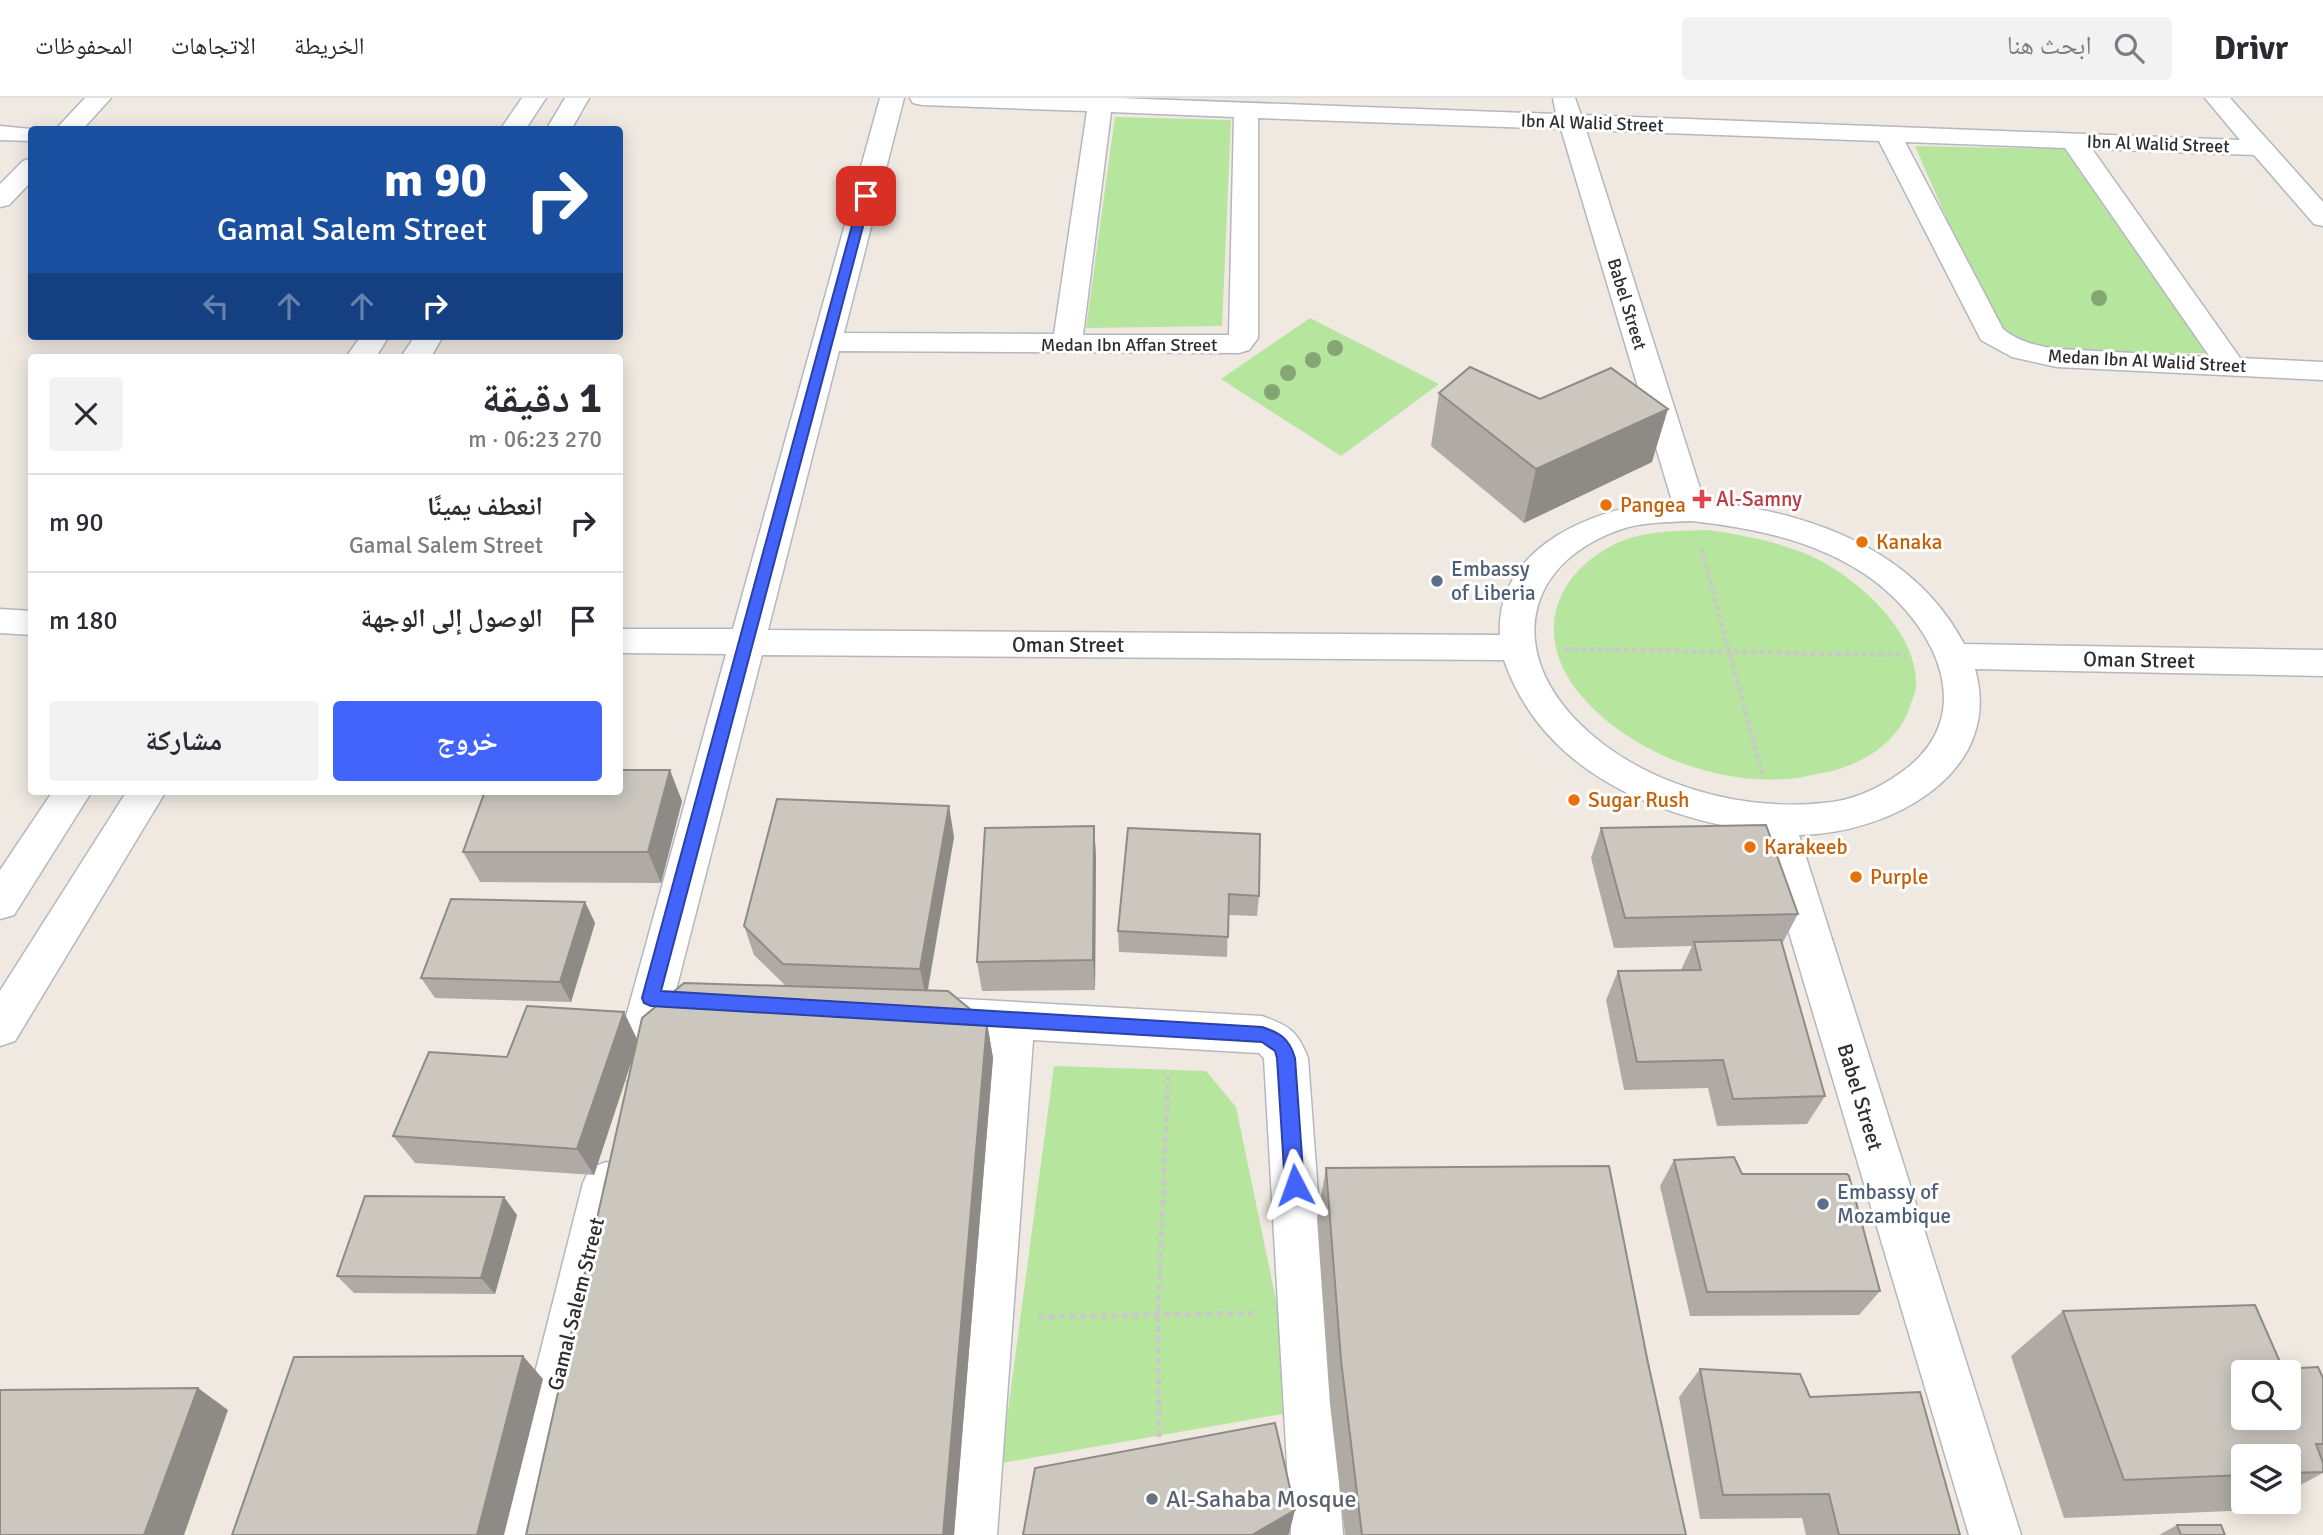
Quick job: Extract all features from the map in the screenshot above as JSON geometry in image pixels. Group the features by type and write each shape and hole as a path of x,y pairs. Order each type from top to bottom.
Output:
{"street":[{"path":"70,126 99,98"},
{"path":"516,126 534,98"},
{"path":"560,126 577,98"},
{"path":"628,1092 672,999 746,642 892,98"},
{"name":"Ibn Al Walid Street","path":"922,98 1246,110 1567,110 1888,134 2261,148"},
{"path":"2217,98 2323,218"},
{"path":"1067,345 1100,105"},
{"name":"Medan Ibn Affan Street","path":"826,342 1234,345 1242,341 1246,110"},
{"name":"Babel Street","path":"1567,110 1691,510"},
{"path":"0,133 28,134"},
{"name":"Medan Ibn Al Walid Street","path":"1888,134 1991,334 2001,344 2057,359 2323,371"},
{"path":"2073,141 2231,366"},
{"path":"0,199 28,170"},
{"path":"1691,510 1749,515 1815,535 1875,566 1924,607 1955,656 1963,687 1962,718 1951,747 1932,773 1902,794 1866,810 1822,818 1775,820 1701,808 1632,781 1575,742 1536,696 1517,648 1519,604 1540,565 1576,536 1625,517 1691,510"},
{"path":"0,621 28,623"},
{"name":"Oman Street","path":"623,640 1517,648"},
{"name":"Oman Street","path":"1955,656 2323,663"},
{"path":"0,903 70,795"},
{"path":"0,1028 145,795"},
{"name":"Babel Street","path":"1775,820 1995,1535"},
{"path":"888,1013 1262,1035 1273,1038 1283,1047 1286,1058 1317,1535"},
{"path":"971,1535 1013,1020"},
{"name":"Gamal Salem Street","path":"520,1535 615,1146"}],"path":[{"path":"1691,510 1775,820"},
{"path":"1517,648 1955,656"},
{"path":"1159,1437 1158,1315 1170,1030"},
{"path":"988,1318 1303,1313"}],"green space":[{"path":"1115,117 1231,120 1222,326 1086,328"},
{"path":"1915,146 2064,149 2206,353 2055,354 1996,332"},
{"path":"1310,318 1439,384 1341,456 1221,379"},
{"path":"1709,530 1770,542 1824,563 1862,590 1880,606 1895,625 1907,645 1914,665 1916,688 1905,719 1897,731 1876,751 1836,770 1795,778 1759,779 1731,776 1704,770 1651,750 1605,719 1585,700 1569,678 1558,656 1554,635 1555,613 1562,593 1575,575 1592,558 1626,539 1661,532"},
{"path":"1054,1066 1206,1071 1236,1107 1299,1411 1001,1463"}],"building":[{"path":"1470,367 1540,399 1611,368 1668,409 1536,469 1439,393"},
{"path":"623,770 670,770 648,852 463,852 484,795 623,795"},
{"path":"777,799 949,806 920,969 783,964 744,926"},
{"path":"1766,825 1798,914 1625,918 1601,828"},
{"path":"1094,826 1093,960 977,962 985,828"},
{"path":"1128,828 1260,834 1259,896 1229,894 1228,937 1118,931"},
{"path":"451,899 585,902 560,982 421,978"},
{"path":"1781,940 1825,1096 1733,1099 1723,1060 1637,1062 1618,971 1701,970 1694,942"},
{"path":"684,983 948,991 987,1023 943,1535 526,1535 642,1018"},
{"path":"527,1006 624,1012 577,1149 393,1136 429,1052 507,1057"},
{"path":"1734,1157 1742,1174 1847,1174 1880,1291 1707,1292 1674,1160"},
{"path":"1609,1166 1686,1535 1362,1535 1341,1360 1326,1168"},
{"path":"365,1196 504,1197 481,1278 337,1276"},
{"path":"2255,1305 2279,1360 2231,1360 2231,1430 2301,1430 2301,1368 2318,1367 2323,1378 2323,1444 2316,1444 2323,1463 2323,1472 2301,1473 2301,1444 2231,1444 2231,1476 2124,1480 2063,1311"},
{"path":"523,1356 477,1535 232,1535 294,1357"},
{"path":"1700,1369 1800,1374 1810,1397 1920,1392 1960,1535 1839,1535 1829,1494 1723,1495"},
{"path":"198,1388 144,1535 0,1535 0,1390"},
{"name":"Al-Sahaba Mosque","path":"1275,1423 1295,1510 1252,1535 1023,1535 1035,1468"},
{"path":"2177,1525 2221,1525 2225,1535 2181,1535"}],"place":[{"name":"Al-Samny","path":"1702,499"},
{"name":"Pangea","path":"1606,505"},
{"name":"Kanaka","path":"1862,542"},
{"name":"Embassy of Liberia","path":"1437,581"},
{"name":"Sugar Rush","path":"1574,800"},
{"name":"Karakeeb","path":"1750,847"},
{"name":"Purple","path":"1856,877"},
{"name":"Embassy of Mozambique","path":"1823,1204"},
{"name":"Al-Sahaba Mosque","path":"1152,1499"}],"route":[{"path":"866,196 651,998 1262,1035 1273,1038 1283,1047 1286,1058 1295,1185"}]}
